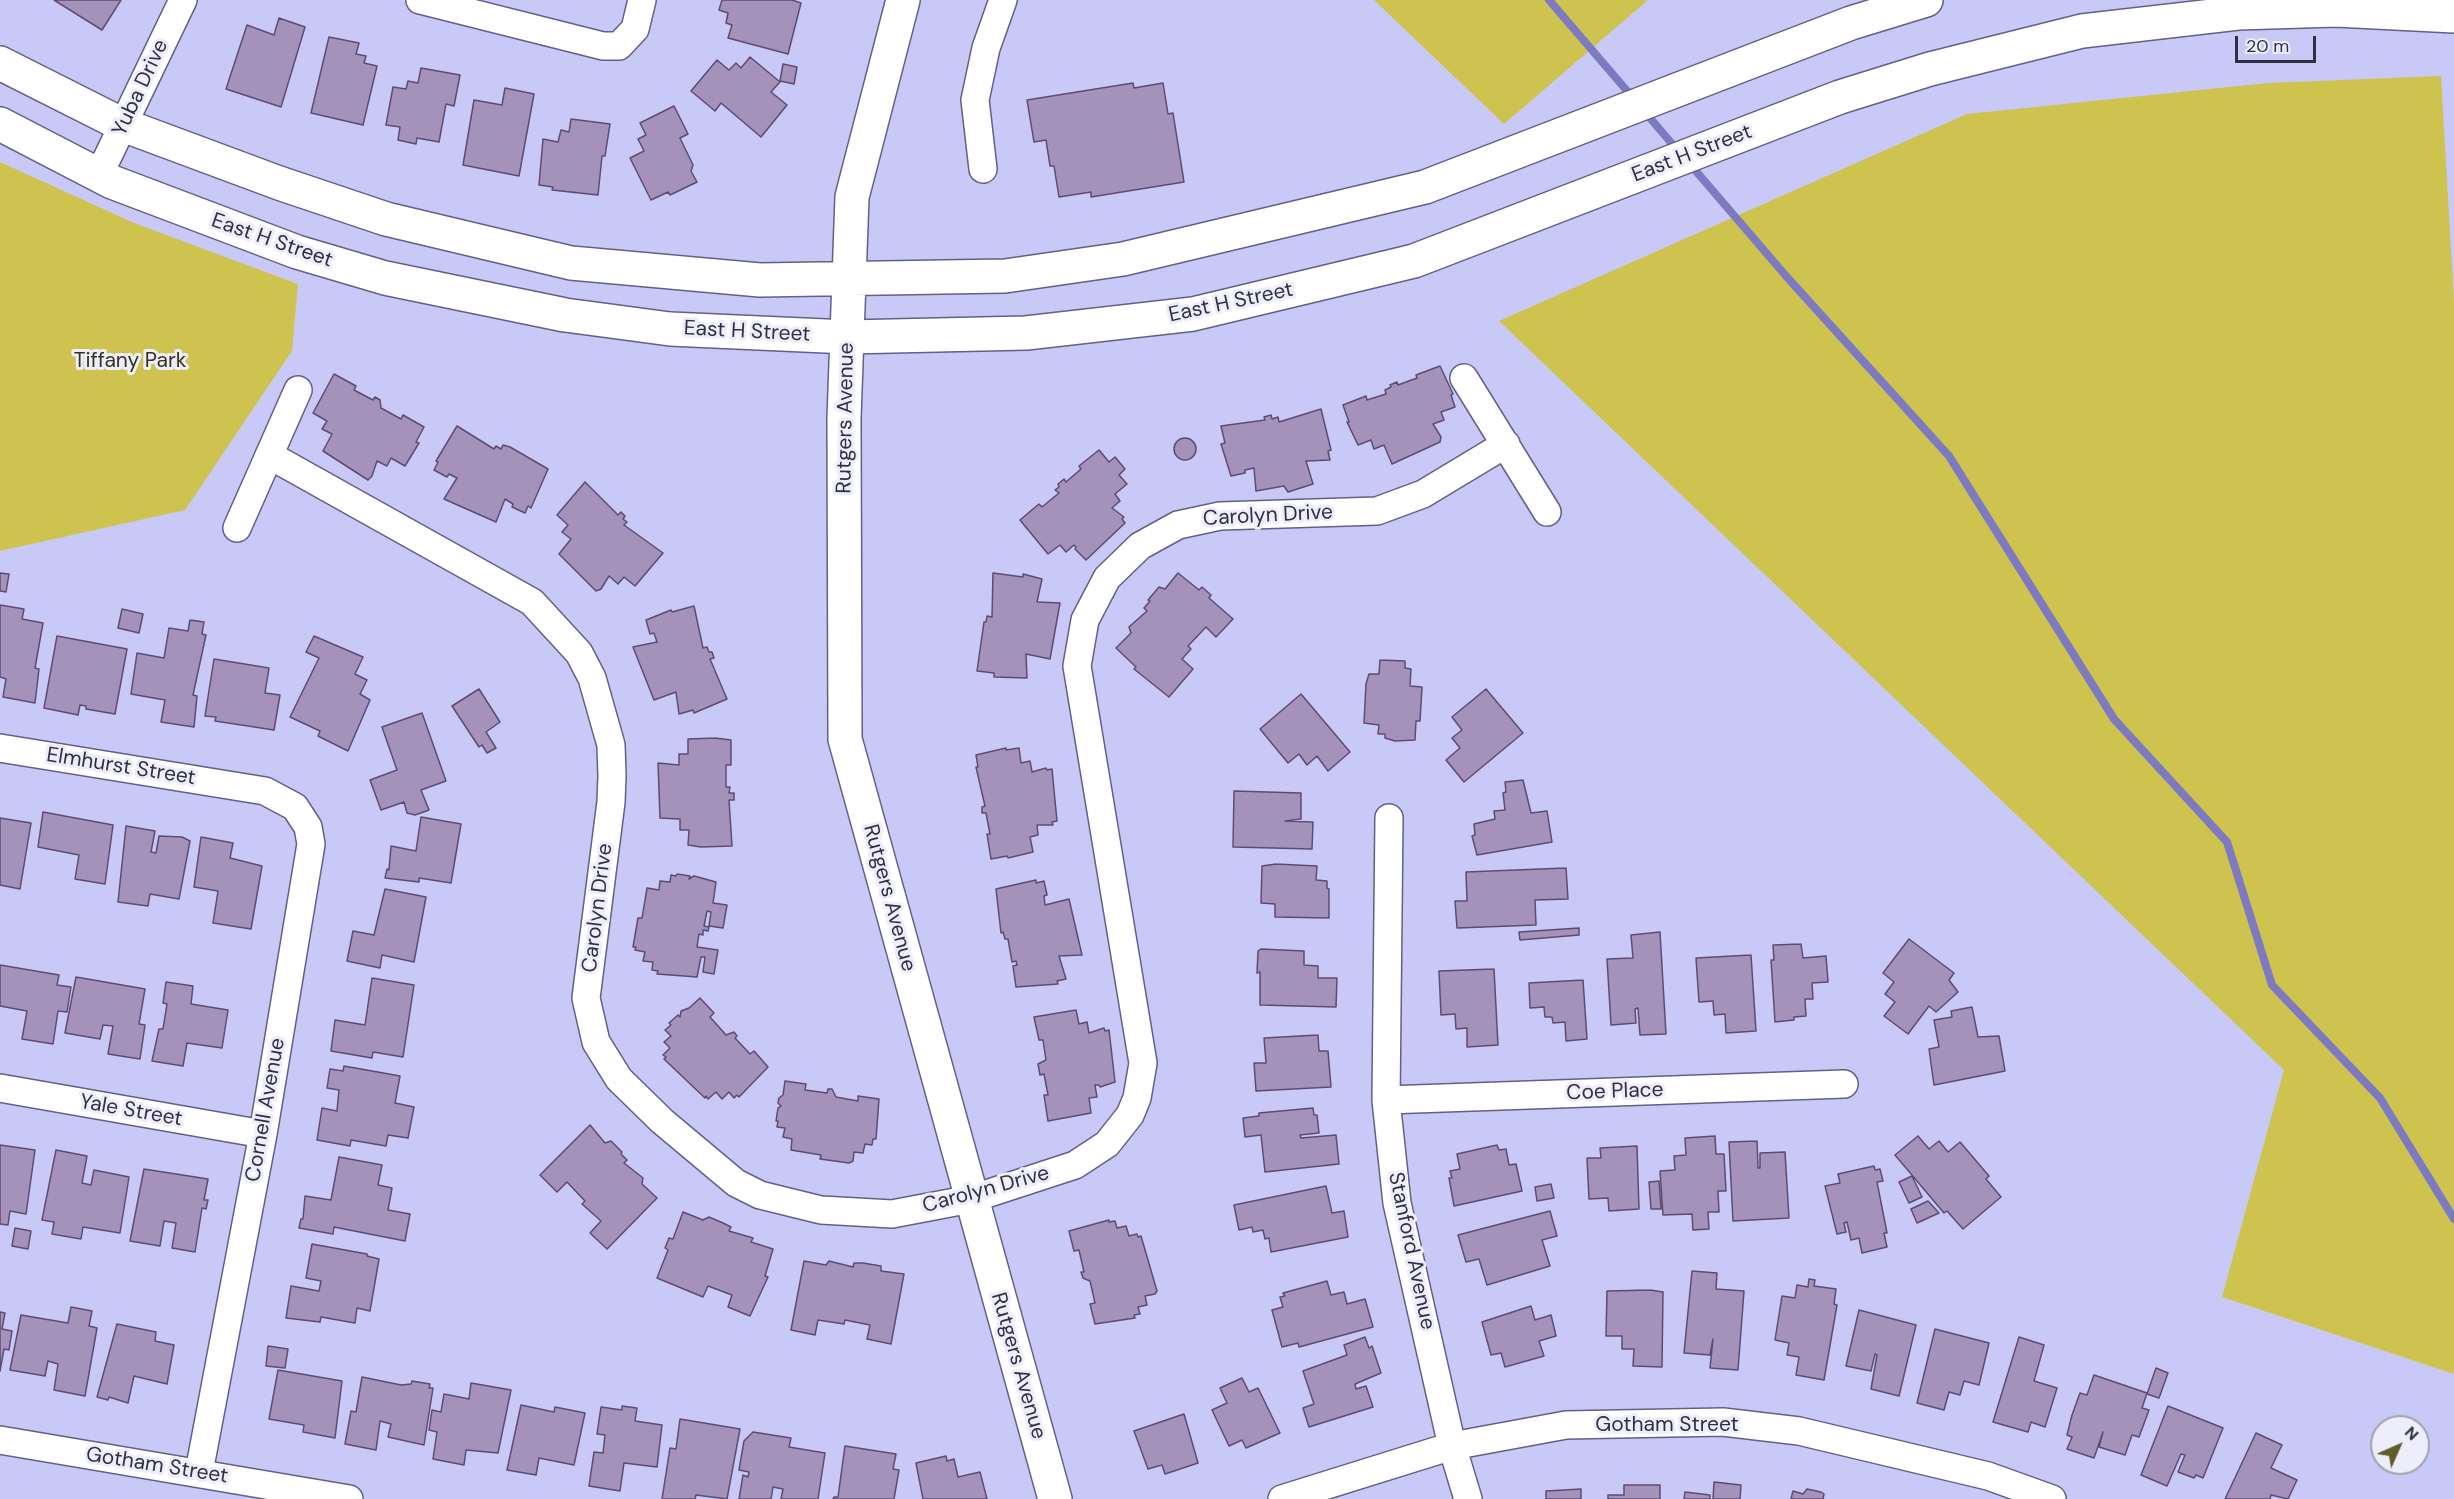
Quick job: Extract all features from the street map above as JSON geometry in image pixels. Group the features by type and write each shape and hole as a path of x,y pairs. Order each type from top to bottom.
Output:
{"main road":[{"name":"Rutgers Avenue","path":"903,0 852,197 844,418 845,739 1055,1499"},
{"path":"0,63 123,125 279,183 386,219 571,263 760,280 1005,276 1123,259 1425,187 1851,23 1926,0"},
{"name":"East H Street","path":"0,124 99,175 297,252 385,278 565,315 670,328 848,337 1026,333 1193,314 1414,261 1840,97 1930,69 2082,31 2238,13 2336,10 2454,16"}],"street":[{"name":"Yuba Drive","path":"99,175 183,0"},
{"path":"420,0 603,46 619,46 635,29 642,0"},
{"path":"983,169 975,100 986,48 1003,0"},
{"path":"1464,378 1548,512"},
{"path":"237,528 298,390"},
{"name":"Carolyn Drive","path":"269,455 532,602 579,652 592,678 611,745 612,776 610,814 586,998 596,1042 620,1079 662,1121 728,1176 760,1195 821,1210 892,1214 971,1199 1075,1165 1092,1156 1107,1144 1125,1123 1137,1098 1142,1081 1143,1063 1077,666 1085,620 1107,578 1140,546 1178,525 1220,516 1377,511 1423,494 1506,444"},
{"name":"Elmhurst Street","path":"0,748 242,787"},
{"name":"Cornell Avenue","path":"198,1473 262,1134 310,844 308,827 295,807 266,791 242,787"},
{"name":"Stanford Avenue","path":"1389,818 1386,1100 1397,1203 1452,1446 1468,1499"},
{"name":"Coe Place","path":"1386,1100 1844,1084"},
{"name":"Yale Street","path":"0,1088 262,1134"},
{"name":"Gotham Street","path":"1282,1499 1452,1446 1566,1425 1723,1422 1799,1431 1988,1476 2052,1499"},
{"name":"Gotham Street","path":"0,1440 349,1499"}],"green space":[{"path":"1374,0 1648,0 1504,124"},
{"path":"2441,76 2454,302 2454,1374 2222,1297 2284,1070 1499,321 1967,114 2268,83"},
{"name":"Tiffany Park","path":"0,162 134,223 298,284 292,351 185,510 0,551"}],"building":[{"path":"54,0 121,0 102,30"},
{"path":"722,0 792,0 801,3 788,54 728,38 732,25 726,23 728,13 719,10"},
{"path":"279,18 305,27 281,107 226,89 247,25 274,35"},
{"path":"329,37 359,43 356,54 366,56 364,63 377,66 363,125 311,113"},
{"path":"750,57 780,82 771,92 787,105 761,137 721,103 715,111 691,91 717,60 729,70 736,63 741,68"},
{"path":"783,64 797,67 794,84 780,81"},
{"path":"421,68 460,75 454,106 446,104 439,142 417,138 416,144 398,140 400,127 386,125 393,87 406,89 408,81 418,83"},
{"path":"1133,83 1134,88 1163,83 1168,114 1173,113 1184,182 1091,197 1091,192 1059,197 1054,166 1050,166 1046,140 1034,142 1027,100"},
{"path":"505,88 534,94 519,176 463,165 474,100 502,105"},
{"path":"674,106 688,134 680,138 693,165 691,171 697,182 670,195 668,192 651,200 630,158 644,151 638,139 646,135 640,123"},
{"path":"571,119 610,124 605,156 602,156 598,195 552,190 553,187 539,185 543,139 558,142 561,130 569,132"},
{"path":"1440,366 1453,394 1451,395 1455,407 1441,412 1444,420 1433,424 1441,437 1440,442 1392,464 1384,445 1374,449 1371,440 1358,445 1347,422 1349,422 1343,405 1366,396 1367,400 1386,394 1385,390 1391,387 1390,385 1397,382 1398,385 1417,378 1416,375"},
{"path":"334,374 356,386 354,390 373,400 375,397 380,400 381,408 401,419 403,415 424,427 416,442 419,443 405,466 391,458 387,466 377,461 372,476 368,480 323,451 332,434 322,429 327,421 313,413"},
{"path":"1321,409 1331,450 1328,451 1330,460 1306,461 1313,484 1288,492 1284,486 1256,491 1254,468 1231,476 1221,444 1225,443 1221,426 1265,420 1264,417 1271,415 1272,419 1278,417 1279,422"},
{"path":"457,426 494,449 496,446 501,449 503,445 510,447 548,469 531,508 528,506 525,513 512,507 513,504 505,499 496,522 444,499 457,478 449,474 447,477 434,470 438,462 436,461"},
{"path":"1185,438 1193,441 1196,449 1193,457 1185,460 1177,457 1174,449 1177,441"},
{"path":"1099,450 1109,462 1115,457 1125,469 1119,475 1127,484 1115,494 1120,501 1112,508 1124,517 1122,519 1125,523 1086,560 1074,545 1066,552 1060,545 1048,554 1020,520 1039,504 1042,507 1059,493 1055,490 1059,487 1058,484 1064,479 1066,482 1081,469 1079,466"},
{"path":"585,482 618,515 621,512 625,516 623,519 627,522 624,525 663,553 635,586 624,577 618,584 609,576 601,589 596,591 559,554 571,539 562,532 568,525 557,515"},
{"path":"0,573 9,574 6,592 0,591"},
{"path":"993,573 1023,577 1023,574 1042,579 1037,602 1060,603 1050,659 1026,654 1027,678 994,677 994,673 977,671 984,622 987,616 992,617"},
{"path":"1178,573 1199,590 1202,587 1211,595 1209,598 1233,619 1216,637 1206,627 1188,646 1191,649 1182,659 1193,669 1169,697 1134,669 1136,667 1116,648 1131,633 1129,627 1147,611 1144,608 1150,601 1148,600 1159,587 1165,589"},
{"path":"0,605 24,609 22,619 43,623 35,668 39,669 35,703 3,697 6,679 0,677"},
{"path":"694,606 703,648 707,647 709,652 712,652 714,658 710,659 727,699 694,713 693,710 679,714 676,692 654,700 633,647 657,642 654,633 650,634 646,620 671,610 672,612"},
{"path":"122,609 143,614 139,633 118,628"},
{"path":"190,620 204,622 202,634 206,635 193,695 197,696 194,727 161,722 165,700 131,694 137,653 164,658 169,628 188,631"},
{"path":"57,636 127,649 115,714 86,709 86,706 80,705 78,715 44,708"},
{"path":"314,636 363,657 355,674 367,680 360,694 370,700 348,751 318,736 320,731 290,717 319,658 306,652"},
{"path":"214,659 269,668 265,693 280,695 274,730 215,721 216,717 205,716"},
{"path":"1380,660 1405,661 1405,668 1411,669 1410,686 1422,687 1420,721 1416,721 1415,740 1395,741 1385,738 1385,734 1378,734 1379,725 1364,723 1366,684 1369,674 1379,674"},
{"path":"479,689 500,722 486,732 496,748 487,753 482,745 479,747 452,706"},
{"path":"1486,689 1523,733 1464,782 1446,760 1460,748 1452,738 1462,730 1452,717"},
{"path":"1301,694 1350,752 1328,771 1317,756 1307,765 1299,754 1288,763 1260,729"},
{"path":"422,713 446,781 421,790 429,810 415,815 407,813 404,802 381,810 370,780 397,770 382,727"},
{"path":"688,739 731,740 731,765 726,765 726,787 730,787 729,793 734,793 734,800 729,800 732,846 688,845 689,830 680,830 680,819 660,818 658,763 679,765 679,754 688,754"},
{"path":"1006,748 1006,750 1019,748 1021,763 1030,761 1032,772 1046,768 1047,770 1052,769 1057,821 1052,822 1053,825 1037,825 1038,835 1030,837 1033,852 1008,858 1007,856 991,859 987,834 990,834 986,813 982,813 982,807 985,806 976,767 978,767 976,755"},
{"path":"1523,780 1531,813 1547,811 1552,842 1477,855 1472,836 1475,835 1474,824 1495,819 1494,811 1505,810 1503,793 1506,792 1505,782"},
{"path":"1234,791 1301,793 1301,819 1285,821 1313,822 1312,849 1233,847"},
{"path":"43,812 113,825 105,884 75,879 79,855 38,847"},
{"path":"421,817 461,824 451,883 419,878 419,882 385,878 387,869 389,870 391,846 416,851"},
{"path":"0,818 31,823 20,889 0,885"},
{"path":"126,826 155,831 151,852 156,853 159,836 182,837 190,841 179,899 150,894 148,906 118,902"},
{"path":"201,837 233,843 230,858 262,866 251,929 213,923 218,891 194,887"},
{"path":"1276,864 1317,866 1316,880 1327,881 1329,889 1329,918 1275,917 1275,904 1261,903 1262,866"},
{"path":"1566,868 1568,899 1535,900 1536,925 1457,928 1455,901 1467,901 1466,872"},
{"path":"677,874 690,876 689,879 694,876 716,882 713,903 727,905 723,928 709,926 711,912 707,911 704,926 709,927 708,931 703,930 703,935 699,934 697,947 718,950 714,974 703,972 705,957 701,957 697,977 657,974 658,971 652,970 653,962 643,961 645,952 635,950 636,947 633,947 638,918 642,918 647,888 659,890 660,881 670,882 671,875 676,876"},
{"path":"1036,880 1036,883 1044,881 1047,895 1044,896 1045,905 1069,899 1082,955 1059,956 1066,979 1057,981 1058,984 1016,987 1013,966 1017,965 1016,961 1012,962 1008,939 1005,939 1003,932 1001,933 996,889"},
{"path":"385,889 426,897 414,962 382,955 380,968 347,961 353,931 374,935"},
{"path":"1579,928 1579,935 1520,940 1519,932"},
{"path":"1660,932 1666,1034 1640,1035 1638,1008 1635,1009 1636,1023 1611,1025 1607,959 1633,958 1631,935"},
{"path":"1909,939 1954,973 1949,980 1958,992 1936,1012 1929,1006 1908,1034 1884,1016 1895,1002 1885,994 1894,982 1883,973"},
{"path":"1801,944 1803,958 1826,956 1828,982 1812,983 1813,999 1805,999 1806,1016 1775,1022 1771,960 1774,960 1773,945"},
{"path":"1261,949 1304,951 1304,965 1318,966 1318,978 1337,978 1336,1007 1260,1005 1260,972 1257,973 1258,951"},
{"path":"1751,955 1756,1031 1726,1033 1725,1014 1714,1015 1713,1001 1699,1002 1696,958"},
{"path":"0,965 59,975 57,985 71,987 67,1012 58,1011 53,1044 22,1039 27,1011 0,1006"},
{"path":"1494,969 1498,1045 1467,1047 1467,1028 1456,1029 1455,1014 1441,1015 1439,971"},
{"path":"76,977 145,989 139,1024 145,1025 140,1059 108,1054 113,1026 103,1025 100,1039 65,1033"},
{"path":"372,978 414,985 403,1057 373,1052 372,1058 331,1051 335,1020 365,1025"},
{"path":"1583,980 1587,1039 1566,1041 1565,1022 1553,1023 1552,1017 1545,1017 1544,1007 1530,1008 1529,983"},
{"path":"166,982 193,986 191,1004 228,1010 222,1048 187,1043 183,1066 152,1061 159,1029 163,1029 167,1004 163,1003"},
{"path":"700,998 714,1013 710,1017 726,1035 734,1032 737,1036 735,1038 750,1054 754,1051 768,1067 739,1097 737,1095 734,1098 729,1092 722,1099 716,1092 708,1099 706,1096 705,1098 664,1059 666,1057 663,1055 670,1048 664,1042 671,1036 665,1030 671,1025 669,1023 678,1015 680,1017 681,1011 689,1008"},
{"path":"1972,1007 1978,1037 1999,1036 2005,1071 1934,1085 1929,1049 1939,1047 1934,1020 1952,1017 1951,1011"},
{"path":"1076,1010 1079,1024 1087,1022 1089,1033 1104,1028 1105,1031 1109,1030 1115,1082 1100,1087 1095,1085 1097,1097 1089,1098 1091,1113 1048,1121 1044,1095 1048,1095 1044,1074 1040,1075 1038,1064 1046,1060 1043,1040 1039,1040 1034,1017"},
{"path":"1318,1035 1319,1051 1328,1051 1331,1087 1256,1091 1254,1063 1266,1063 1264,1038"},
{"path":"344,1066 400,1076 395,1103 414,1107 408,1138 388,1135 386,1146 351,1140 350,1146 317,1140 322,1108 337,1111 339,1090 327,1088 330,1069 343,1071"},
{"path":"785,1081 806,1084 805,1090 827,1093 828,1089 832,1089 836,1097 858,1101 858,1096 879,1099 876,1139 873,1139 872,1145 865,1144 863,1153 854,1152 853,1161 849,1163 820,1159 821,1155 791,1150 792,1139 783,1137 785,1128 777,1127 778,1121 776,1121 778,1108 781,1106 778,1103 779,1098 783,1095"},
{"path":"1313,1108 1314,1115 1317,1115 1319,1133 1300,1135 1301,1138 1336,1135 1339,1164 1265,1172 1261,1135 1245,1137 1243,1118 1259,1116 1259,1113"},
{"path":"590,1125 605,1143 611,1141 622,1152 621,1154 627,1160 624,1163 643,1178 642,1184 657,1198 607,1249 590,1233 601,1221 582,1204 585,1201 567,1182 557,1192 540,1175"},
{"path":"1715,1136 1716,1154 1724,1154 1726,1191 1718,1191 1719,1212 1708,1212 1709,1229 1693,1230 1692,1214 1663,1215 1660,1171 1675,1170 1674,1156 1686,1155 1685,1138"},
{"path":"1918,1136 1929,1149 1939,1141 1948,1152 1960,1142 1989,1176 1986,1179 2001,1197 1963,1229 1947,1211 1944,1213 1895,1155"},
{"path":"1757,1141 1758,1168 1760,1168 1760,1153 1785,1152 1789,1218 1733,1221 1729,1142"},
{"path":"0,1145 35,1150 26,1214 10,1211 8,1225 0,1224"},
{"path":"1497,1145 1499,1150 1506,1149 1509,1165 1516,1164 1522,1191 1454,1206 1449,1178 1452,1178 1450,1171 1460,1169 1457,1154"},
{"path":"1637,1146 1639,1209 1609,1211 1608,1198 1589,1199 1587,1158 1601,1158 1600,1148"},
{"path":"56,1150 87,1156 82,1183 91,1185 94,1170 129,1177 120,1233 83,1227 81,1239 52,1234 54,1222 42,1220"},
{"path":"339,1157 382,1165 378,1185 392,1188 388,1210 410,1214 405,1241 334,1227 333,1234 299,1228 301,1219 303,1219 305,1196 331,1200"},
{"path":"1874,1166 1875,1170 1880,1169 1883,1181 1877,1182 1887,1233 1884,1233 1887,1247 1862,1253 1859,1238 1851,1240 1847,1222 1844,1223 1846,1232 1837,1234 1825,1186 1840,1183 1838,1174"},
{"path":"144,1169 208,1179 204,1200 208,1200 206,1209 202,1208 195,1252 172,1248 176,1223 164,1221 160,1246 130,1241"},
{"path":"1912,1176 1922,1197 1909,1203 1899,1182"},
{"path":"1659,1181 1661,1209 1651,1209 1649,1182"},
{"path":"1551,1184 1554,1198 1537,1201 1535,1187"},
{"path":"1326,1186 1332,1213 1344,1211 1348,1237 1271,1252 1269,1238 1265,1239 1263,1230 1253,1232 1252,1227 1239,1230 1234,1205"},
{"path":"1928,1201 1939,1213 1917,1223 1911,1209"},
{"path":"1550,1211 1557,1236 1542,1240 1550,1266 1487,1285 1479,1259 1466,1262 1458,1235"},
{"path":"683,1212 703,1220 709,1217 731,1227 729,1231 753,1238 751,1242 773,1249 765,1276 768,1277 750,1316 728,1307 732,1295 708,1286 703,1297 657,1278 668,1250 665,1248 669,1238 673,1239"},
{"path":"1109,1220 1109,1222 1115,1221 1117,1228 1126,1226 1129,1236 1137,1234 1138,1237 1141,1236 1157,1291 1155,1294 1145,1296 1147,1305 1138,1307 1140,1314 1134,1315 1135,1318 1095,1324 1090,1304 1095,1303 1090,1281 1083,1278 1081,1272 1084,1272 1079,1250 1074,1251 1069,1231"},
{"path":"15,1228 31,1231 28,1249 12,1246"},
{"path":"312,1244 367,1254 367,1256 379,1259 370,1311 357,1308 355,1323 321,1317 320,1322 286,1318 291,1286 319,1291 321,1281 306,1278"},
{"path":"804,1261 826,1265 829,1261 853,1267 854,1263 863,1263 881,1266 881,1271 904,1274 891,1344 867,1339 870,1325 845,1320 844,1324 818,1320 815,1335 791,1330"},
{"path":"1692,1271 1717,1273 1716,1289 1744,1291 1738,1370 1710,1368 1713,1339 1710,1355 1684,1353"},
{"path":"1809,1279 1815,1280 1814,1286 1836,1289 1834,1304 1837,1305 1824,1380 1796,1375 1799,1357 1787,1355 1789,1343 1775,1340 1782,1296 1795,1298 1797,1285 1808,1287"},
{"path":"1327,1281 1331,1295 1344,1292 1347,1304 1365,1299 1373,1327 1299,1347 1298,1343 1282,1347 1272,1310 1283,1307 1280,1297 1285,1296 1283,1293"},
{"path":"1607,1291 1663,1292 1662,1367 1633,1366 1634,1349 1622,1349 1622,1336 1606,1336"},
{"path":"1531,1306 1535,1320 1551,1315 1556,1336 1539,1341 1544,1356 1505,1367 1501,1353 1491,1355 1482,1322"},
{"path":"71,1307 92,1311 89,1326 97,1328 85,1396 54,1390 58,1364 48,1361 45,1376 10,1370 21,1315 68,1323"},
{"path":"1859,1310 1916,1325 1899,1396 1871,1389 1877,1355 1875,1354 1871,1371 1846,1366"},
{"path":"0,1312 5,1313 2,1329 12,1331 9,1350 4,1349 0,1371"},
{"path":"117,1324 156,1332 155,1341 174,1345 167,1384 134,1376 128,1403 109,1397 108,1400 97,1397"},
{"path":"1935,1329 1989,1343 1979,1385 1964,1381 1960,1395 1949,1392 1944,1410 1917,1403"},
{"path":"1365,1337 1369,1348 1372,1346 1381,1373 1355,1384 1356,1389 1366,1386 1373,1407 1309,1427 1303,1408 1314,1404 1303,1371 1347,1355 1344,1345"},
{"path":"2019,1337 2044,1345 2034,1381 2057,1388 2045,1427 2031,1422 2028,1432 1993,1422"},
{"path":"268,1346 288,1349 285,1368 266,1366"},
{"path":"2156,1368 2168,1373 2159,1398 2147,1394"},
{"path":"278,1370 342,1381 335,1438 303,1432 304,1425 269,1419"},
{"path":"2094,1375 2147,1393 2142,1408 2149,1410 2139,1437 2132,1435 2125,1455 2099,1447 2103,1432 2094,1458 2067,1449 2072,1437 2067,1435 2080,1393 2087,1395"},
{"path":"362,1377 401,1385 411,1384 412,1381 430,1384 429,1388 433,1388 424,1445 388,1437 391,1424 380,1421 376,1450 345,1444 351,1411 356,1412"},
{"path":"1242,1378 1249,1392 1258,1388 1280,1433 1246,1448 1242,1440 1229,1446 1212,1410 1227,1403 1220,1388"},
{"path":"471,1383 511,1390 498,1453 466,1450 464,1465 433,1459 437,1432 429,1430 432,1410 441,1412 444,1394 469,1399"},
{"path":"521,1405 554,1412 555,1407 585,1413 574,1465 539,1458 536,1475 507,1470"},
{"path":"622,1406 637,1408 635,1421 662,1425 657,1467 624,1463 620,1491 589,1486 594,1452 603,1453 605,1435 597,1434 601,1407 622,1410"},
{"path":"2168,1406 2223,1428 2203,1478 2196,1475 2194,1478 2178,1472 2185,1455 2181,1454 2167,1486 2141,1475"},
{"path":"1184,1414 1198,1463 1165,1474 1162,1465 1148,1469 1134,1431"},
{"path":"680,1419 740,1429 727,1499 696,1495 695,1499 662,1499 670,1448 676,1449"},
{"path":"753,1432 791,1438 789,1447 825,1453 818,1499 781,1499 783,1489 773,1487 771,1499 739,1499 743,1475 748,1477 749,1472 739,1470 744,1441"},
{"path":"2256,1433 2282,1445 2271,1468 2297,1480 2288,1499 2271,1495 2270,1499 2225,1499"},
{"path":"845,1446 896,1454 893,1469 899,1470 894,1499 833,1499 838,1497"},
{"path":"946,1456 947,1461 954,1459 958,1477 980,1472 987,1499 923,1499 916,1463"},
{"path":"1714,1482 1741,1485 1740,1499 1713,1499"},
{"path":"1624,1485 1660,1485 1660,1499 1608,1499 1608,1495 1624,1495"},
{"path":"1581,1489 1581,1499 1546,1499 1546,1491"},
{"path":"1807,1489 1821,1492 1824,1494 1823,1499 1791,1499 1793,1491 1803,1494"},
{"path":"1685,1492 1710,1495 1710,1499 1684,1499"}],"waterway":[{"path":"1549,0 1628,92"},
{"path":"1650,118 1673,145"},
{"path":"1695,170 1786,276 1949,456 2114,719 2227,842 2272,985 2380,1098 2454,1219"}]}
